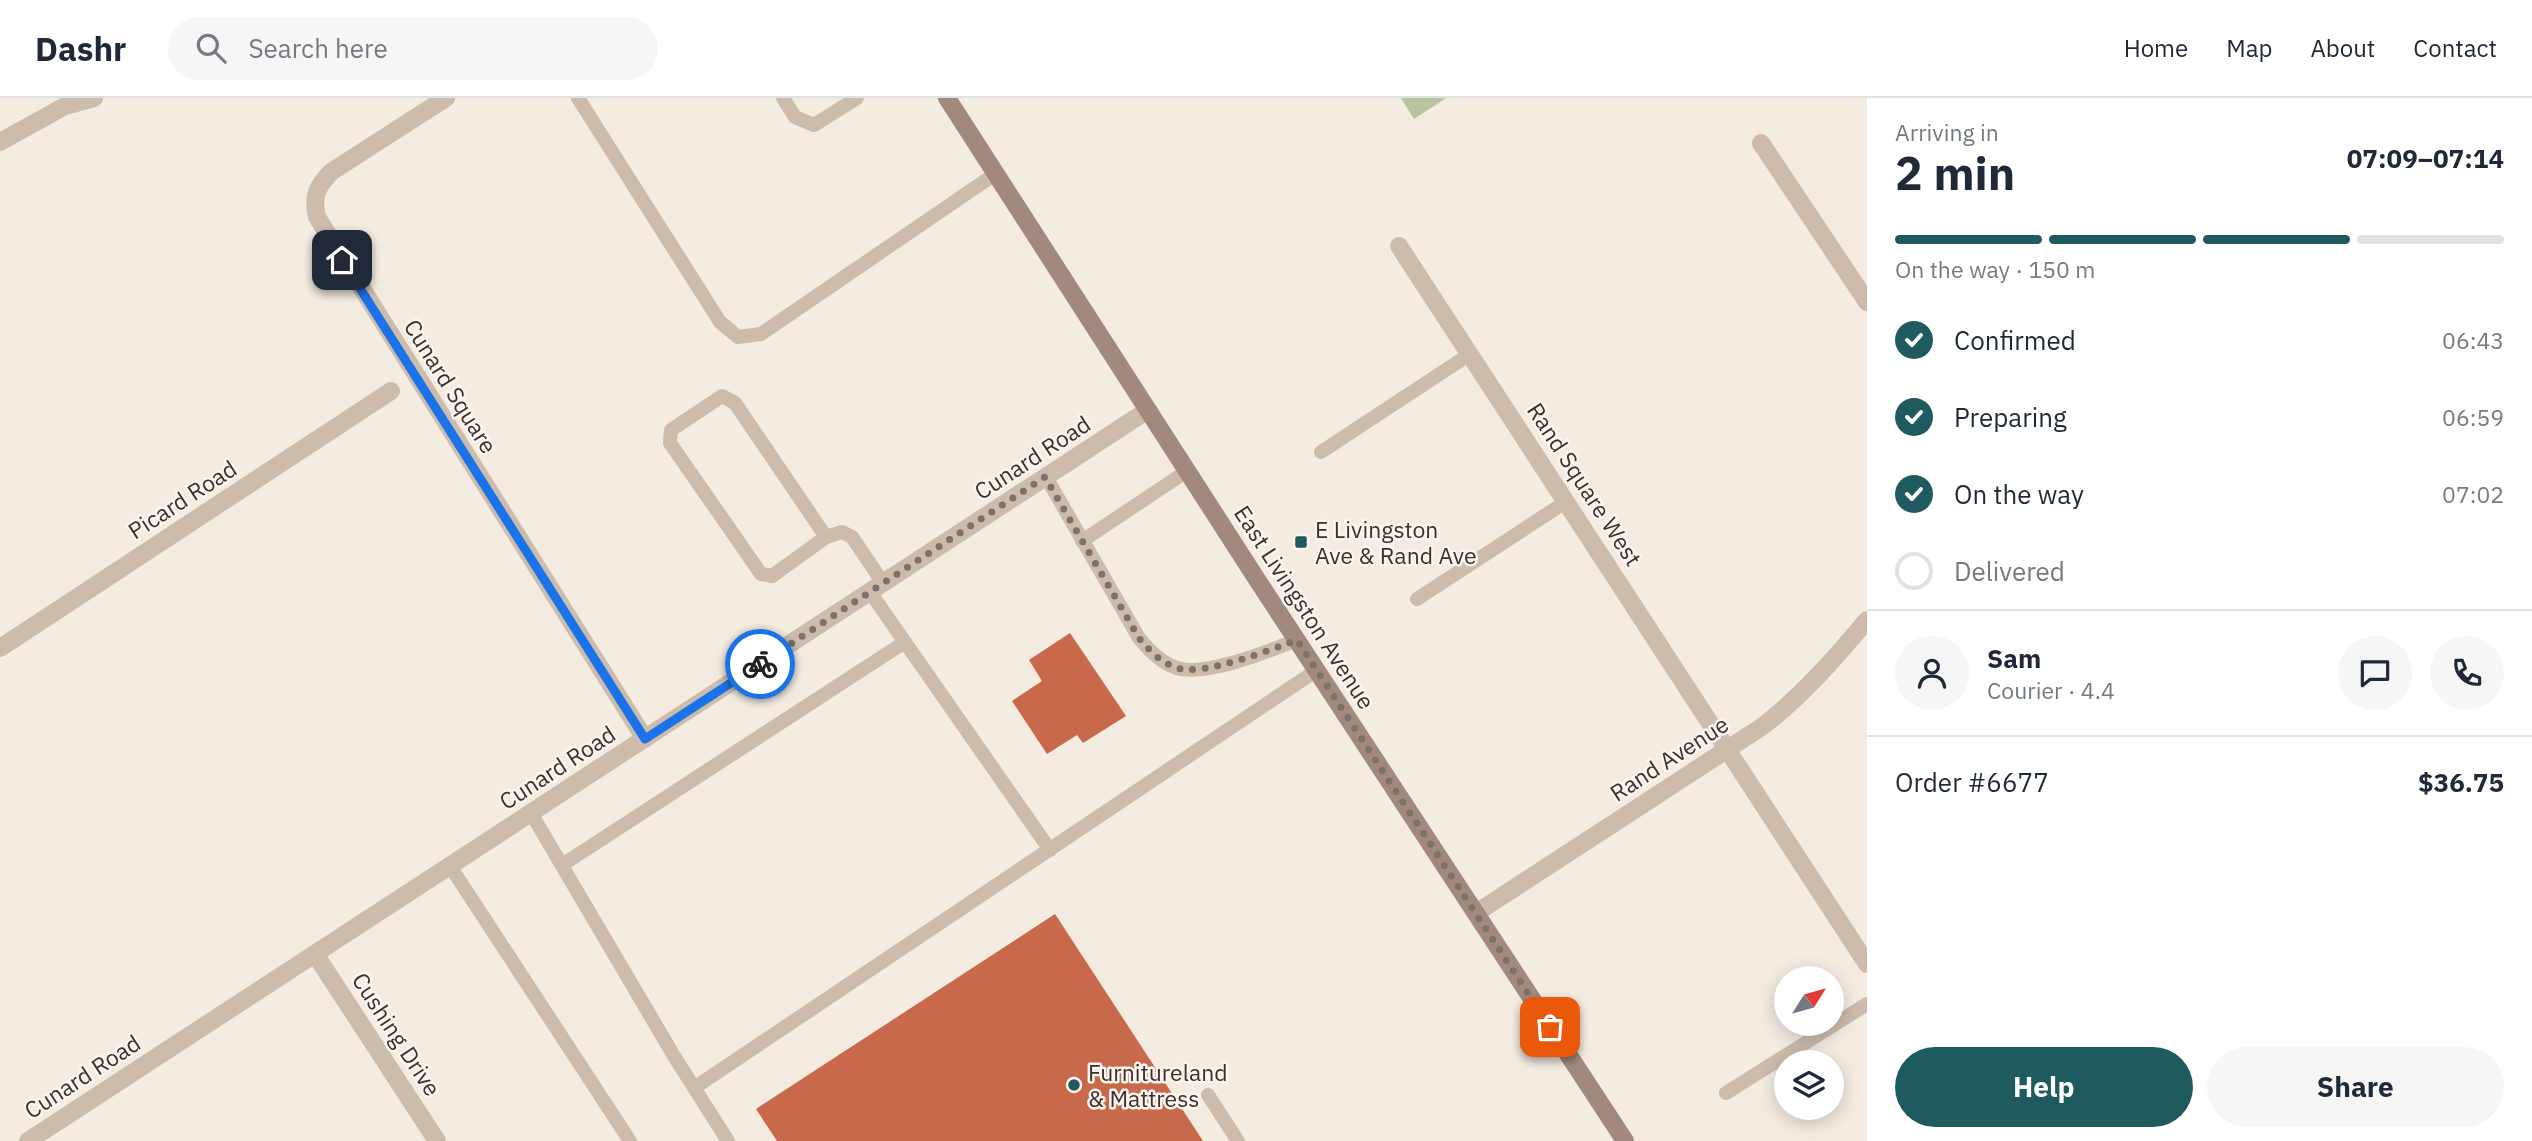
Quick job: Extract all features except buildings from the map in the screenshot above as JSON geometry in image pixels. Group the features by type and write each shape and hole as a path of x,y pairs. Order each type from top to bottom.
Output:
{"main road":[{"name":"East Livingston Avenue","path":"947,98 1625,1141"}],"street":[{"path":"0,142 65,106 94,98"},
{"name":"Cunard Square","path":"446,98 331,172 317,188 313,202 317,217 645,739"},
{"path":"1760,144 1867,302"},
{"name":"Rand Square West","path":"1399,246 1867,964"},
{"name":"Picard Road","path":"0,648 391,391"},
{"name":"Cunard Road","path":"29,1141 1148,410"},
{"name":"Rand Avenue","path":"1476,913 1729,749 1793,703 1867,620"},
{"name":"Cushing Drive","path":"315,954 434,1140"}],"lane":[{"path":"578,98 720,322 738,337 761,334 996,174"},
{"path":"783,98 795,117 814,125 857,98"},
{"path":"1321,452 1470,354"},
{"path":"826,537 735,403 722,396 670,430 670,443 761,574 772,576 826,537 842,532 852,537 905,642 1050,850"},
{"path":"1082,541 1187,471"},
{"path":"1045,477 1139,638 1155,656 1178,668 1210,668 1297,640"},
{"path":"1417,599 1567,501"},
{"path":"562,865 905,642"},
{"path":"694,1088 1317,670"},
{"path":"531,813 728,1141"},
{"path":"450,866 630,1141"},
{"path":"1726,1093 1867,1004"},
{"path":"1208,1095 1238,1141"}],"green space":[{"path":"1401,98 1446,98 1414,119"}],"way so far":[{"path":"760,664 1045,477 1139,638 1155,656 1178,668 1210,668 1297,640 1550,1027"}],"place":[{"name":"E Livingston Ave & Rand Ave","path":"1301,542"},
{"name":"Furnitureland & Mattress","path":"1074,1085"}],"route":[{"path":"342,260 645,739 760,664"}]}
